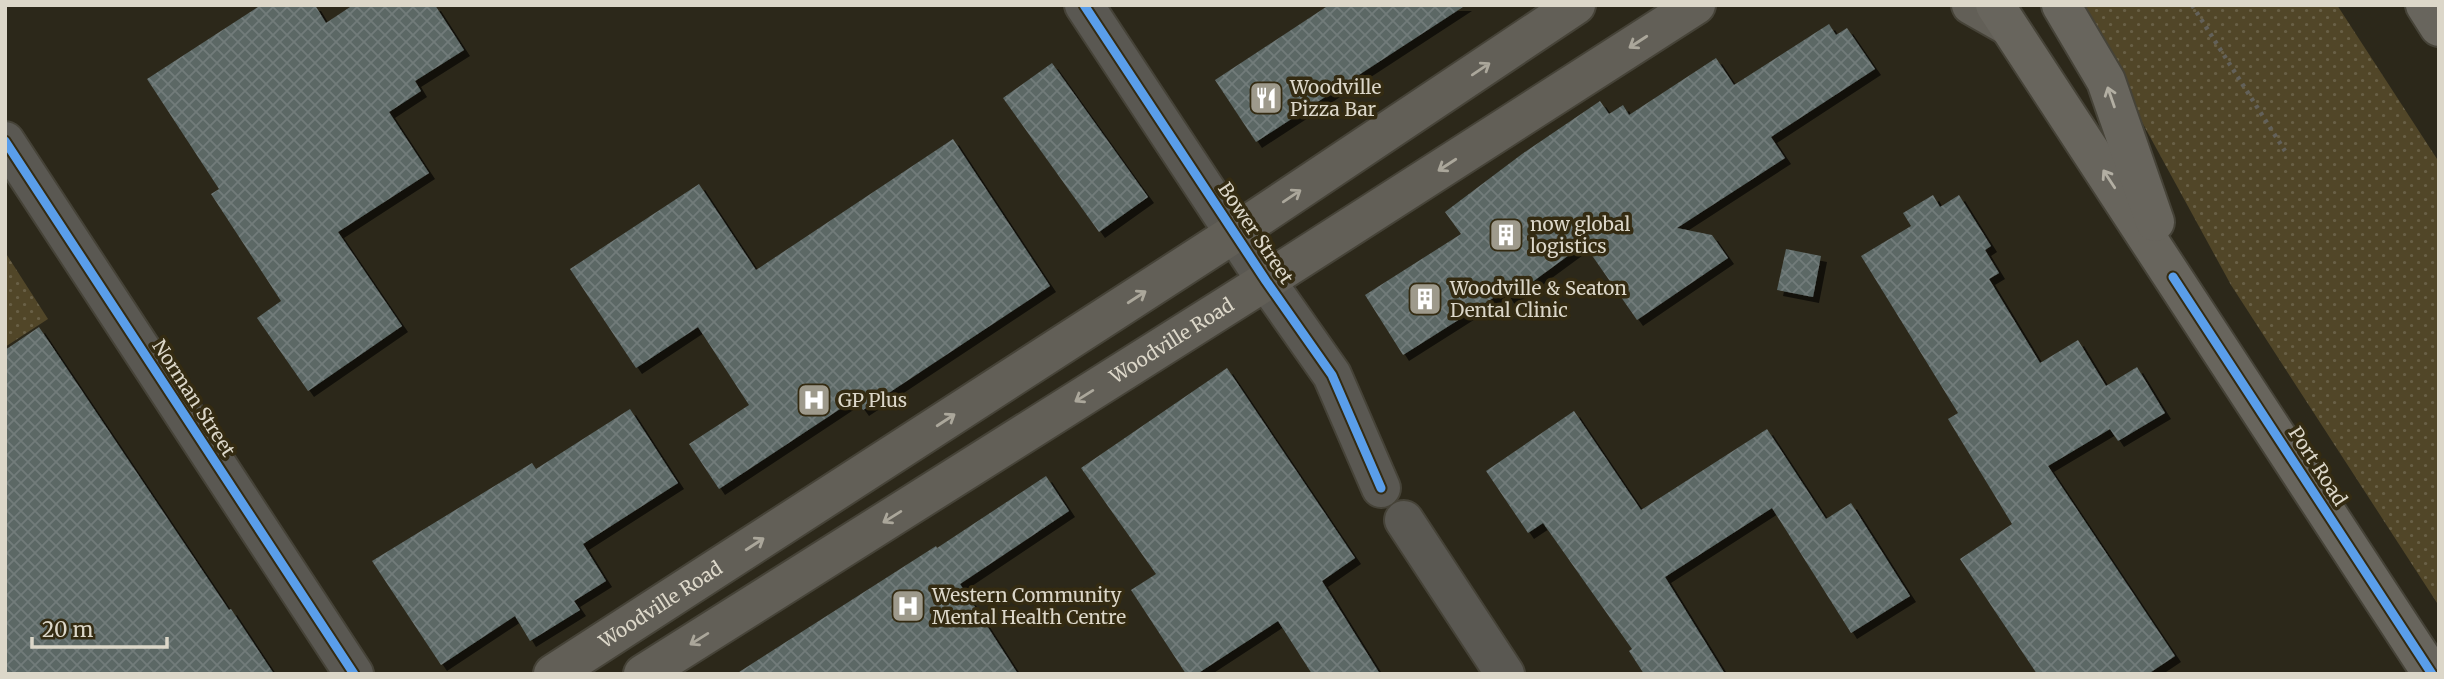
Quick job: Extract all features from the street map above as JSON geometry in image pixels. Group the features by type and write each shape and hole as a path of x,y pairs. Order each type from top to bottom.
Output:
{"highway":[{"path":"2061,5 2106,82 2174,277"},
{"path":"2425,5 2439,27"},
{"name":"Port Road","path":"2002,16 2432,674"}],"main road":[{"name":"Woodville Road","path":"553,674 1235,233 1576,5"},
{"name":"Woodville Road","path":"643,674 1266,281 1696,5"},
{"path":"1971,5 2002,16"}],"street":[{"name":"Bower Street","path":"1084,5 1266,281 1332,375 1381,488"},
{"name":"Norman Street","path":"5,141 354,674"},
{"path":"1404,520 1506,674"}],"path":[{"path":"2192,5 2285,150"}],"shaded area":[{"path":"2078,5 2337,5 2439,162 2439,606 2231,285"},
{"path":"5,252 48,319 5,347"}],"building":[{"path":"261,5 315,5 326,23 353,5 435,5 464,50 415,81 421,91 389,112 429,173 338,232 402,326 308,391 257,318 281,301 211,194 219,189 147,79"},
{"path":"1329,5 1466,5 1256,142 1215,80"},
{"path":"1829,24 1836,35 1847,28 1875,69 1771,137 1785,158 1677,228 1712,235 1728,258 1637,320 1584,244 1509,299 1504,291 1403,355 1365,295 1461,234 1445,212 1522,154 1600,101 1609,114 1623,105 1629,115 1716,58 1734,85"},
{"path":"1052,63 1148,197 1099,232 1003,98"},
{"path":"953,139 1050,286 863,410 855,399 719,489 689,444 749,405 698,327 636,368 570,269 699,184 756,270"},
{"path":"1933,195 1940,207 1959,195 1991,246 1985,250 1999,273 1989,279 2040,363 2078,340 2106,386 2137,367 2165,413 2118,441 2110,429 2048,466 2175,656 2148,674 2037,674 1960,559 2012,524 1948,419 1958,413 1861,256 1911,226 1903,213"},
{"path":"1786,249 1821,256 1813,297 1777,290"},
{"path":"39,327 274,674 5,674 5,350"},
{"path":"1227,368 1355,558 1322,581 1380,674 1312,674 1278,621 1197,674 1186,674 1131,590 1156,574 1081,468"},
{"path":"630,409 678,483 583,544 606,581 574,601 580,610 530,641 515,616 441,665 372,561 532,463 536,469"},
{"path":"1574,411 1641,510 1767,429 1826,519 1851,503 1910,596 1851,633 1772,508 1665,577 1725,674 1644,674 1629,651 1632,649 1543,523 1528,533 1486,471"},
{"path":"1046,476 1069,511 960,584 1018,674 736,674 936,546 937,548"}],"cycle path":[{"path":"1084,5 1266,281 1332,375 1381,488"},
{"path":"5,141 354,674"},
{"path":"2173,277 2432,674"}],"place":[{"name":"Woodville Pizza Bar","path":"1266,98"},
{"name":"now global logistics","path":"1506,235"},
{"name":"Woodville & Seaton Dental Clinic","path":"1425,299"},
{"name":"GP Plus","path":"814,400"},
{"name":"Western Community Mental Health Centre","path":"908,606"}]}
